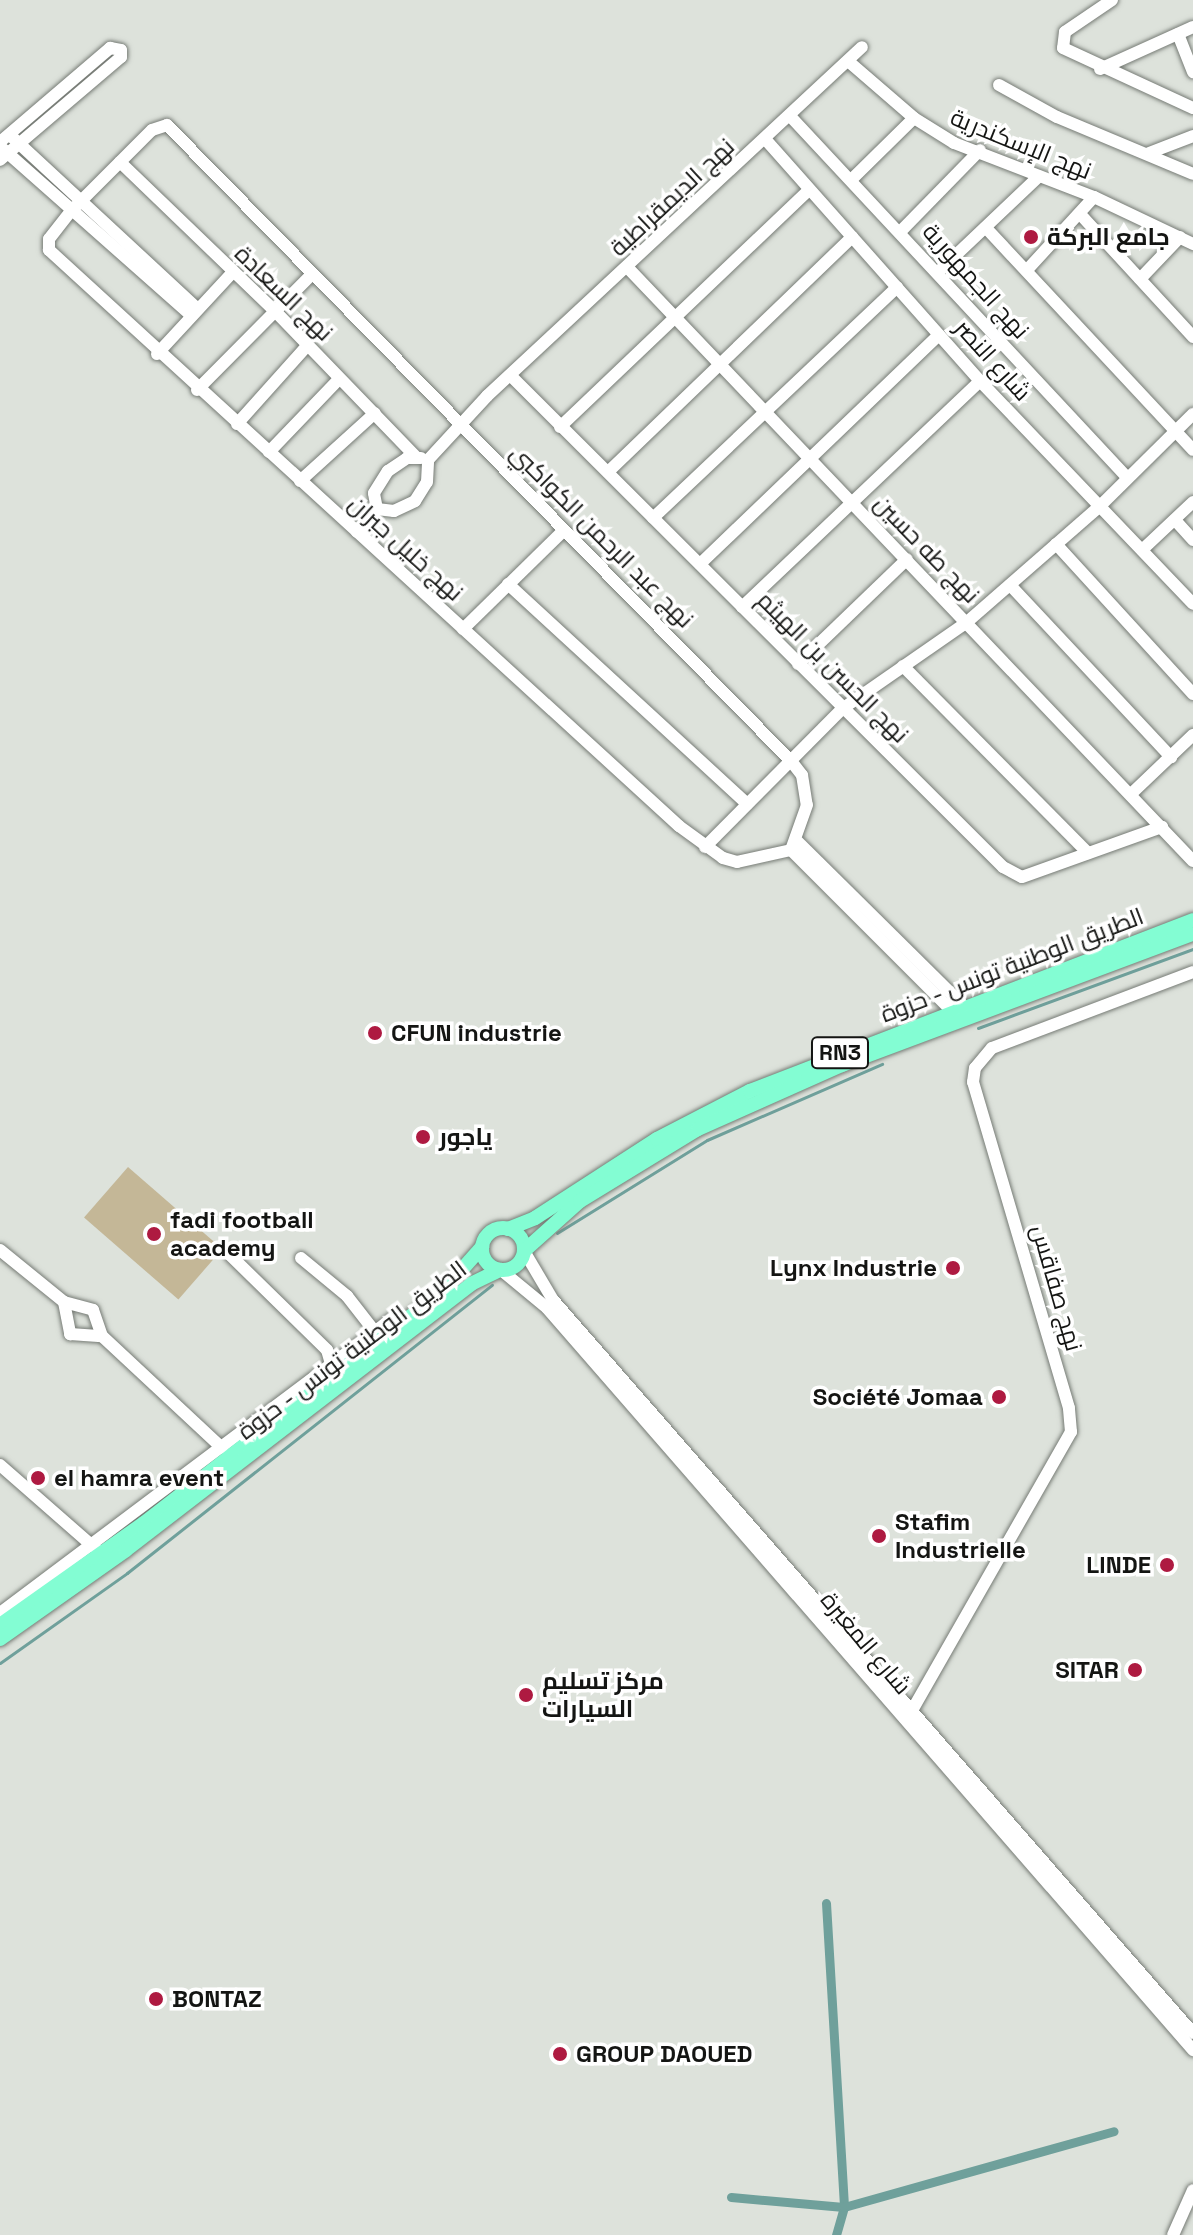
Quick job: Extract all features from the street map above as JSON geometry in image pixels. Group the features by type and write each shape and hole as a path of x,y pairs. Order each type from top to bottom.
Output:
{"main road":[{"name":"الطريق الوطنية تونس - حزوة","path":"508,1229 535,1218 657,1139 725,1103 958,1008 1193,920"},
{"name":"الطريق الوطنية تونس - حزوة","path":"524,1251 580,1201 710,1124 842,1065 1193,934"},
{"path":"508,1229 520,1237 524,1251"},
{"name":"RN3","path":"482,1247 491,1232 508,1229"},
{"name":"الطريق الوطنية تونس - حزوة","path":"0,1625 96,1549 406,1320 454,1282 482,1247"},
{"path":"482,1247 487,1262 500,1270"},
{"name":"RN3","path":"500,1270 516,1265 524,1251"},
{"name":"الطريق الوطنية تونس - حزوة","path":"0,1639 126,1550 471,1284 500,1270"}],"street":[{"path":"1112,0 1060,40 1064,50 1100,69 1193,108"},
{"path":"1100,69 1193,27"},
{"path":"1178,34 1193,72"},
{"name":"نهج الديمقراطية","path":"377,509 378,484 398,463 421,458 462,425 862,47"},
{"path":"110,48 121,50 121,57 6,146 110,48"},
{"name":"نهج الإسكندرية","path":"848,61 914,118 954,143 980,150 1094,197 1193,244"},
{"path":"999,85 1057,117 1193,174"},
{"name":"نهج الجمهورية","path":"790,116 901,231 1128,478"},
{"path":"851,180 914,118"},
{"name":"نهج عبد الرحمن الكواكبي","path":"120,162 152,130 167,125 791,761 807,789 794,846"},
{"path":"1149,153 1193,136"},
{"name":"شارع النصر","path":"766,140 980,381 1193,604"},
{"path":"6,146 194,312"},
{"path":"901,231 980,150"},
{"path":"76,206 120,162"},
{"name":"نهج السعادة","path":"120,162 232,273 274,310 339,379 421,458"},
{"path":"938,272 987,229 1039,176"},
{"path":"560,427 809,190"},
{"path":"1027,270 1094,197"},
{"name":"نهج خليل جبران","path":"76,206 49,239 49,250 157,354 705,847 737,862 794,846"},
{"path":"1080,214 1191,330"},
{"path":"987,229 1193,450"},
{"path":"608,472 852,237"},
{"path":"1140,279 1180,237"},
{"name":"نهج طه حسين","path":"628,268 1193,861"},
{"path":"157,354 232,273"},
{"path":"197,390 312,274"},
{"path":"653,518 897,287"},
{"path":"700,564 939,335"},
{"path":"237,424 308,345"},
{"name":"نهج الحسن بن الهيثم","path":"512,377 1003,867 1022,877 1162,827"},
{"path":"269,452 339,379"},
{"path":"742,607 980,381"},
{"path":"300,481 375,413"},
{"path":"705,847 842,709 967,622 1100,506 1193,414"},
{"path":"357,532 377,509 394,511 415,501 427,482 421,458"},
{"path":"1142,550 1193,502"},
{"path":"1175,520 1193,540"},
{"path":"463,629 563,531"},
{"path":"1056,544 1193,694"},
{"path":"798,664 907,559"},
{"path":"508,584 747,804"},
{"path":"1010,585 1171,757"},
{"path":"903,666 1088,853"},
{"path":"1131,794 1193,735"},
{"path":"1179,846 1193,841"},
{"path":"794,846 958,1008"},
{"name":"نهج صفاقس","path":"909,1716 1071,1432 1069,1408 973,1082 975,1068 992,1048 1193,972"},
{"path":"0,1250 64,1302 93,1310 102,1336 222,1448"},
{"name":"شارع المغيرة","path":"524,1251 553,1300 1193,2050"},
{"path":"230,1255 327,1350 331,1364"},
{"path":"301,1258 347,1296 375,1332"},
{"name":"شارع المغيرة","path":"500,1270 547,1308 1193,2033"},
{"path":"64,1302 70,1334 102,1336"},
{"path":"0,1613 96,1549 222,1448 392,1319 406,1320"},
{"path":"0,1465 96,1549"},
{"path":"1173,2235 1193,2190"}],"shaded area":[{"name":"fadi football academy","path":"128,1167 222,1249 178,1300 84,1218"}],"waterway":[{"path":"978,1028 1193,949"},
{"path":"557,1233 707,1140 882,1064"},
{"path":"0,1663 127,1573 492,1285"},
{"path":"826,1903 844,2207 836,2235"},
{"path":"731,2197 844,2207 1114,2131"}],"place":[{"name":"جامع البركة","path":"1031,237"},
{"name":"CFUN industrie","path":"375,1033"},
{"name":"ياجور","path":"423,1137"},
{"name":"fadi football academy","path":"154,1234"},
{"name":"Lynx Industrie","path":"953,1268"},
{"name":"Société Jomaa","path":"999,1397"},
{"name":"el hamra event","path":"38,1478"},
{"name":"Stafim Industrielle","path":"879,1536"},
{"name":"LINDE","path":"1167,1565"},
{"name":"SITAR","path":"1135,1670"},
{"name":"مركز تسليم السيارات","path":"526,1695"},
{"name":"BONTAZ","path":"156,1999"},
{"name":"GROUP DAOUED","path":"560,2054"}]}
